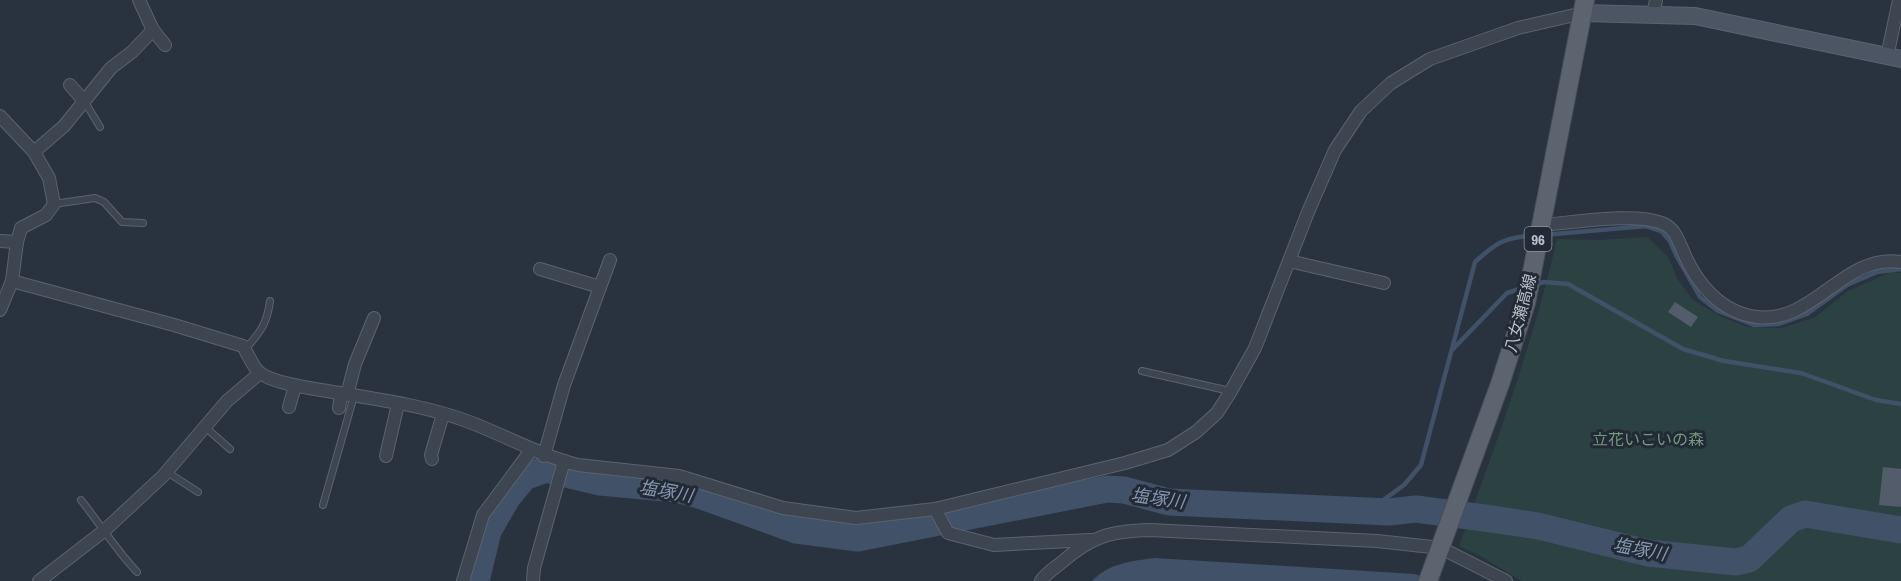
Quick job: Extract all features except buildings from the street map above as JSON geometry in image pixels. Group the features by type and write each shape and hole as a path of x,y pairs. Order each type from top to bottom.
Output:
{"main road":[{"name":"八女瀬高線","path":"1428,581 1500,384 1526,303 1584,6"}],"street":[{"path":"139,0 153,30 165,45"},
{"path":"12,281 243,346 260,373 295,386 443,414 463,420 544,456 578,465 679,476 783,508 856,518 934,509 1125,463 1168,450 1196,432 1216,412 1231,391 1255,348 1335,150 1361,111 1391,83 1430,59 1584,6 1654,7 1894,58 1899,0"},
{"path":"34,152 64,126 111,69 132,52 153,30"},
{"path":"70,85 84,101"},
{"path":"0,116 34,152 49,178 54,204 46,215 21,228 12,281 0,310"},
{"path":"1540,225 1625,219 1648,219 1665,224 1677,235 1696,278 1707,293 1739,312 1756,317 1777,317 1800,309 1846,275 1871,264 1888,260 1901,262"},
{"path":"0,242 17,242"},
{"path":"544,456 564,385 610,260"},
{"path":"1289,261 1384,283"},
{"path":"540,269 600,287"},
{"path":"339,408 347,395 355,364 374,318"},
{"path":"39,581 105,530 167,472 227,401 260,373"},
{"path":"290,407 295,386"},
{"path":"386,456 398,404"},
{"path":"432,459 431,455 443,414"},
{"path":"463,581 483,515 532,449"},
{"path":"533,581 534,568 564,461"},
{"path":"934,509 948,533 994,545 1092,540 1122,531 1150,530 1442,544 1506,581"},
{"path":"1041,581 1076,550 1092,540"}],"lane":[{"path":"84,101 100,127"},
{"path":"54,204 95,198 104,202 122,222 143,223"},
{"path":"245,349 258,336 267,320 270,301"},
{"path":"1142,371 1231,391"},
{"path":"323,506 347,395"},
{"path":"206,427 230,449"},
{"path":"167,472 198,492"},
{"path":"81,500 105,530 117,550 137,572"}],"green space":[{"name":"立花いこいの森","path":"1647,237 1668,257 1678,280 1693,300 1722,317 1747,327 1782,328 1815,317 1848,291 1891,272 1901,273 1901,581 1521,581 1484,558 1459,546 1525,355 1557,239 1600,240"}],"water":[{"path":"1155,558 1414,574 1441,581 1092,581 1113,567"}],"waterway":[{"path":"1543,235 1646,226 1661,231 1670,241 1700,297 1718,311 1754,325 1779,324 1807,314 1847,285 1877,272 1901,269"},
{"path":"1368,511 1404,485 1421,465 1475,262 1502,242 1535,235"},
{"path":"1534,285 1544,282 1568,284 1683,349 1724,361 1801,373 1876,400 1901,404"},
{"path":"1453,349 1507,293 1523,288"},
{"name":"塩塚川","path":"476,581 488,531 507,498 524,477 546,469 600,482 676,489 796,530 858,538 1107,489 1124,490 1169,502 1389,512 1416,509 1538,526 1648,553 1736,562 1749,559 1791,519 1805,514 1901,530"}]}
